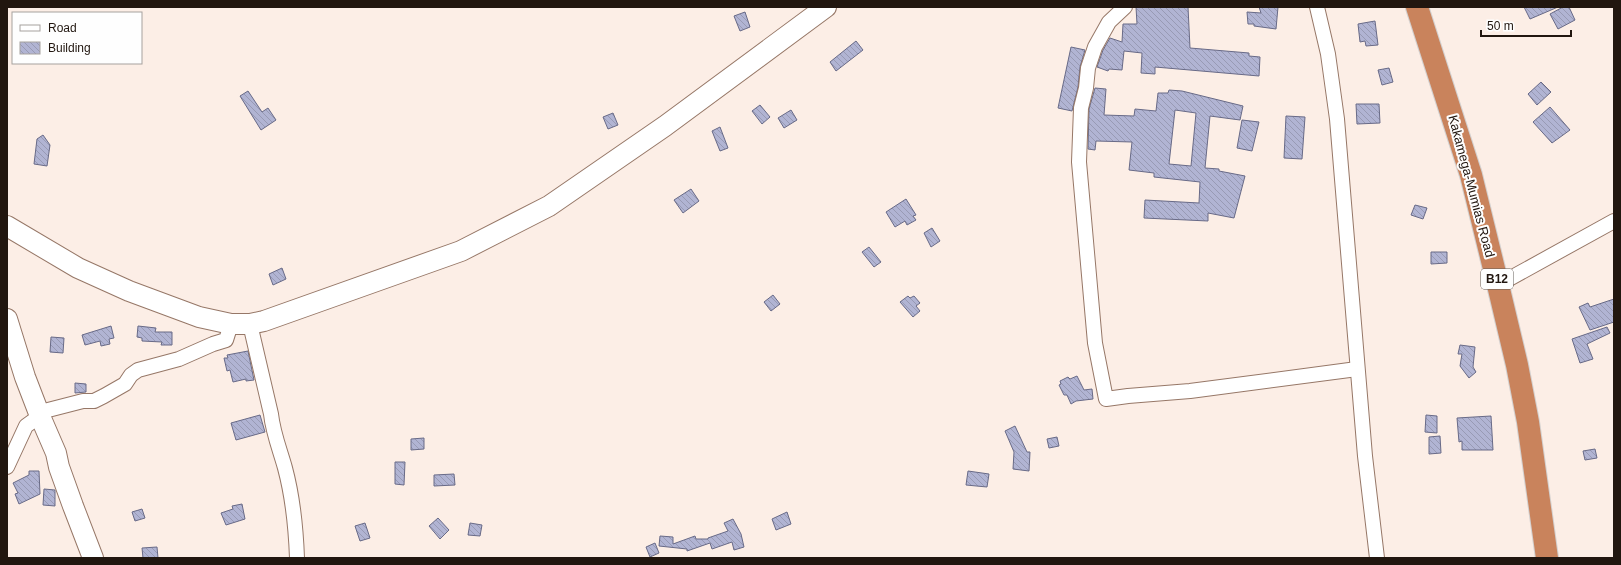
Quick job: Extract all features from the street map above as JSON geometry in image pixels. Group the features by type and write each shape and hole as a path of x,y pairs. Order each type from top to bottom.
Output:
{"highway":[{"name":"Kakamega-Mumias Road","path":"1417,7 1470,175 1517,365 1528,422 1547,558"}],"street":[{"path":"7,226 78,268 129,291 198,317 231,324 250,324 461,251 549,206 665,126 826,7"},
{"path":"1125,7 1109,22 1095,47 1088,68 1081,108 1079,162 1095,343 1106,400 1128,396 1190,391 1357,369"},
{"path":"1316,7 1328,54 1337,119 1357,369 1377,558"},
{"path":"1498,285 1614,221"},
{"path":"7,319 25,377 56,453 59,467 93,558"},
{"path":"7,467 26,426 48,410 83,401 94,400 125,384 131,375 138,370 179,359 226,340 231,324"},
{"path":"250,324 270,407 273,428 290,489 297,558"}],"building":[{"path":"1136,7 1188,7 1190,48 1249,53 1249,56 1260,57 1259,76 1155,67 1155,74 1141,73 1142,53 1124,51 1122,70 1109,69 1108,71 1097,67 1103,50 1110,38 1122,42 1123,24 1137,24"},
{"path":"1259,7 1278,7 1276,29 1248,24 1247,12 1261,13"},
{"path":"1524,7 1558,7 1530,19"},
{"path":"1563,7 1569,7 1575,20 1558,29 1550,14"},
{"path":"745,12 750,27 740,31 734,16"},
{"path":"1375,21 1378,45 1366,46 1365,41 1360,42 1358,24"},
{"path":"856,41 863,50 836,71 830,62"},
{"path":"1071,47 1085,50 1080,67 1078,87 1072,111 1058,108"},
{"path":"1389,68 1393,82 1382,85 1378,70"},
{"path":"1541,82 1551,92 1537,105 1528,94"},
{"path":"1095,88 1106,89 1104,115 1134,116 1135,109 1156,111 1158,93 1168,93 1169,90 1182,91 1243,106 1240,120 1210,116 1205,168 1219,169 1219,171 1245,176 1234,218 1208,213 1208,221 1144,218 1145,200 1199,203 1200,182 1154,177 1154,173 1129,170 1132,142 1096,141 1095,150 1088,149 1089,109","holes":["1175,110 1196,113 1191,166 1169,164"]},
{"path":"248,91 262,112 268,108 276,120 261,130 240,96"},
{"path":"1356,104 1379,104 1380,123 1357,124"},
{"path":"760,105 770,117 762,124 752,111"},
{"path":"1550,107 1570,130 1552,143 1533,122"},
{"path":"791,110 797,120 784,128 778,118"},
{"path":"613,113 618,125 608,129 603,117"},
{"path":"1286,116 1305,117 1302,159 1284,158"},
{"path":"1242,120 1259,122 1252,151 1237,148"},
{"path":"720,127 728,148 720,151 712,131"},
{"path":"43,135 50,145 47,166 34,164 37,139"},
{"path":"691,189 699,201 683,213 674,200"},
{"path":"906,199 916,215 913,216 916,220 907,225 905,221 895,227 886,212"},
{"path":"1415,205 1427,208 1423,219 1411,215"},
{"path":"932,228 940,241 931,247 924,233"},
{"path":"869,247 881,262 874,267 862,252"},
{"path":"1431,252 1447,252 1447,263 1431,264"},
{"path":"282,268 286,279 273,285 269,274"},
{"path":"773,295 780,304 771,311 764,302"},
{"path":"908,296 910,298 914,296 920,303 916,306 920,311 913,317 900,302"},
{"path":"1614,299 1614,322 1590,330 1579,307 1588,303 1590,307"},
{"path":"111,326 114,338 109,339 110,344 101,346 100,341 85,345 82,335"},
{"path":"138,326 156,328 155,332 172,332 172,345 161,345 162,342 142,341 142,338 137,337"},
{"path":"1607,327 1610,333 1587,344 1593,359 1580,363 1572,339"},
{"path":"51,337 64,338 63,353 50,352"},
{"path":"1460,345 1475,347 1473,367 1476,372 1469,378 1460,366 1462,354 1458,354"},
{"path":"248,351 254,380 246,381 246,379 233,382 230,370 227,371 224,358 228,358 227,355"},
{"path":"1077,376 1084,390 1092,389 1093,399 1076,401 1071,404 1067,395 1064,395 1059,385 1061,384 1060,381 1068,377 1070,379"},
{"path":"75,383 86,384 86,392 75,393"},
{"path":"260,415 265,432 236,440 231,423"},
{"path":"1426,415 1437,416 1437,433 1425,432"},
{"path":"1491,416 1493,450 1462,450 1462,441 1459,442 1457,418"},
{"path":"1015,426 1027,452 1030,452 1029,471 1013,469 1014,452 1005,431"},
{"path":"1440,436 1441,453 1429,454 1429,437"},
{"path":"1057,437 1059,446 1049,448 1047,439"},
{"path":"424,438 424,449 411,450 411,439"},
{"path":"1595,449 1597,458 1585,460 1583,451"},
{"path":"395,462 405,462 404,485 395,484"},
{"path":"29,471 39,471 40,494 19,504 15,494 18,493 13,483 29,475"},
{"path":"968,471 989,474 987,487 966,485"},
{"path":"454,474 455,485 434,486 434,475"},
{"path":"44,489 55,490 55,506 43,505"},
{"path":"242,504 245,519 226,525 221,513 233,509 232,506"},
{"path":"142,509 145,518 135,521 132,512"},
{"path":"787,512 791,524 776,530 772,519"},
{"path":"438,518 449,530 440,539 429,526"},
{"path":"733,519 741,534 744,547 734,550 732,542 712,549 710,543 687,551 687,549 659,546 660,536 673,537 673,544 695,536 696,539 708,539 728,531 724,523"},
{"path":"365,523 370,538 360,541 355,526"},
{"path":"470,523 482,525 480,536 468,535"},
{"path":"655,543 659,553 650,557 646,547"},
{"path":"157,547 158,558 143,558 142,548"}]}
